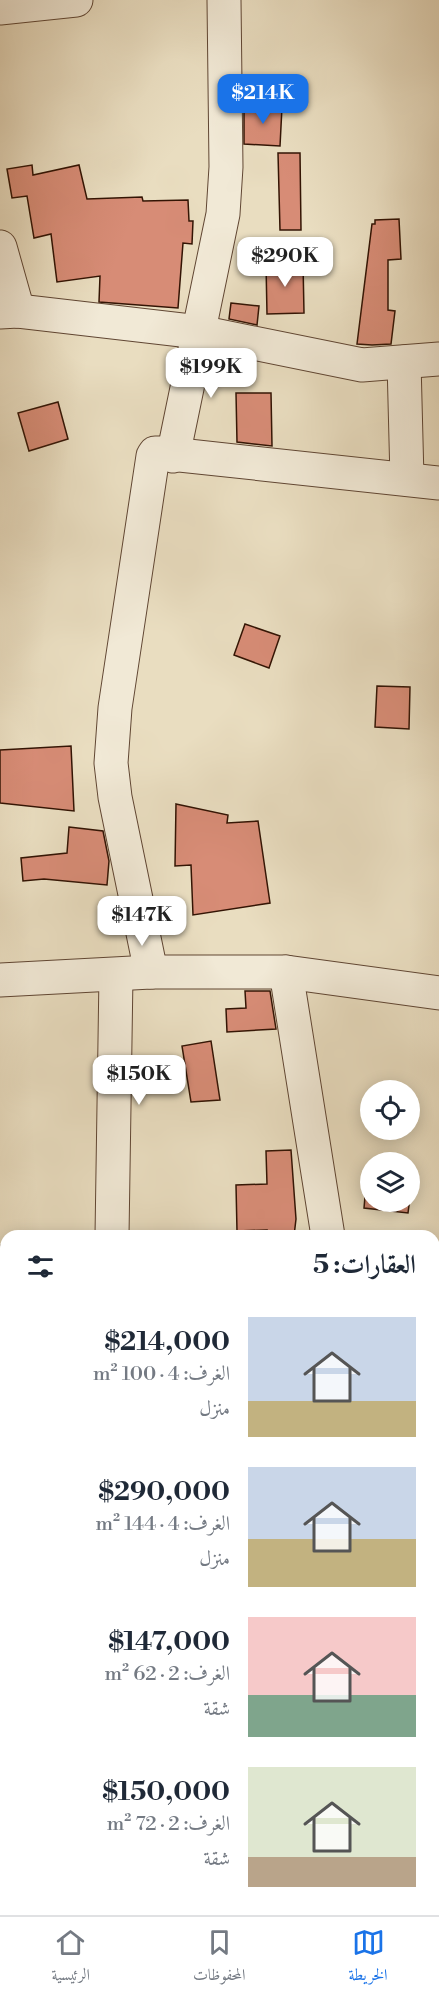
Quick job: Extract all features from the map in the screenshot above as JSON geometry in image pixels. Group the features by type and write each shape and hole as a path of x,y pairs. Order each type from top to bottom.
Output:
{"street":[{"path":"0,8 76,0"},
{"path":"172,456 223,214 226,167 224,0"},
{"path":"0,247 9,312 199,332 362,365 439,359"},
{"path":"404,362 407,479"},
{"path":"152,972 115,797 111,763 115,708 153,456 155,453 161,453 172,456 439,483"},
{"path":"0,980 152,972 286,972 439,993"},
{"path":"286,972 327,1230"},
{"path":"112,1230 116,975"}],"building":[{"path":"244,105 282,107 280,146 244,144"},
{"path":"278,153 300,153 301,230 280,230"},
{"path":"32,165 33,175 79,165 87,199 142,197 143,201 188,200 189,221 193,221 192,244 183,243 178,308 99,302 100,276 57,282 51,234 34,238 27,196 12,198 7,169"},
{"path":"399,219 401,259 388,260 388,310 395,311 391,344 357,344 372,224 375,224 375,220"},
{"path":"303,263 304,313 267,314 266,264"},
{"path":"231,303 259,306 257,325 229,319"},
{"path":"236,393 271,393 272,446 237,442"},
{"path":"58,402 68,439 29,451 18,413"},
{"path":"245,624 280,636 269,668 234,655"},
{"path":"377,686 410,687 409,729 375,727"},
{"path":"71,746 74,811 0,803 0,750"},
{"path":"176,804 228,815 227,823 258,821 270,903 193,915 191,865 175,866"},
{"path":"69,827 103,831 109,861 107,885 44,879 23,881 21,858 67,853"},
{"path":"245,991 270,991 276,1029 227,1032 226,1009 246,1008"},
{"path":"211,1041 220,1100 191,1102 182,1046"},
{"path":"291,1150 296,1219 295,1230 237,1230 236,1185 267,1184 266,1151"}]}
